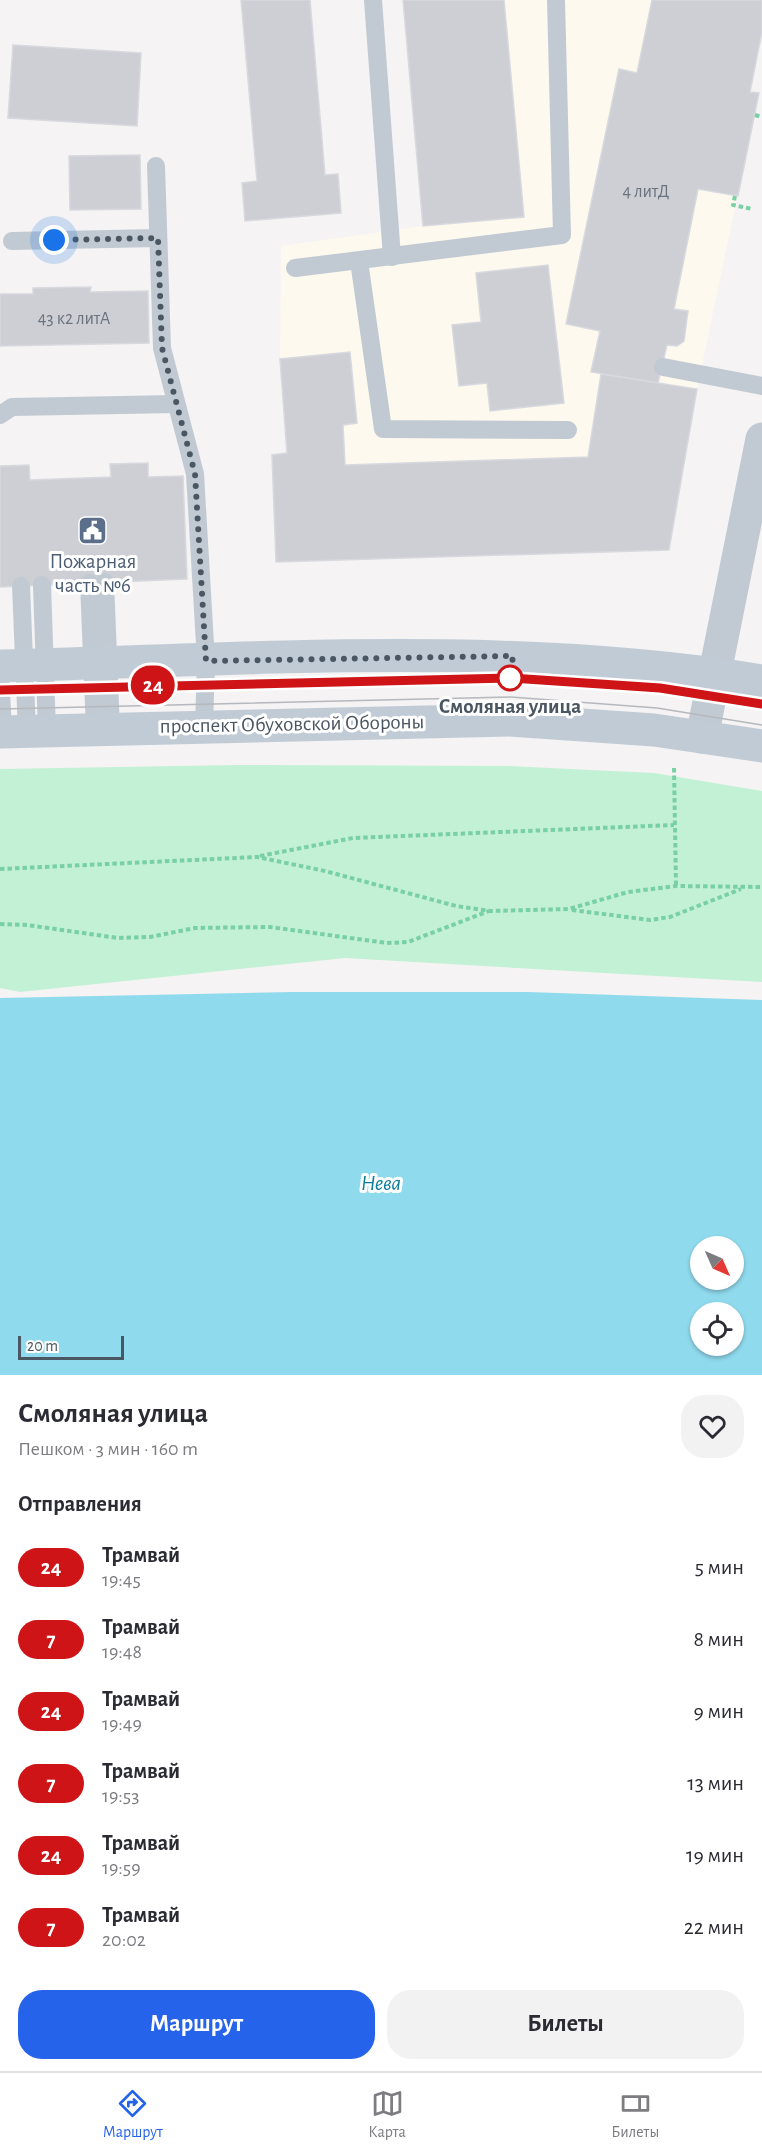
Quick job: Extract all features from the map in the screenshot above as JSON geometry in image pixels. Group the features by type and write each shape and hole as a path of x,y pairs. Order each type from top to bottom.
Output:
{"main road":[{"path":"17,667 206,661 513,656 662,666 762,681"},
{"name":"проспект Обуховской Обороны","path":"19,732 510,720 654,730 762,746"}],"street":[{"path":"702,737 715,674 754,517 762,439"}],"lane":[{"path":"373,0 392,257"},
{"path":"295,268 562,235 556,0"},
{"path":"156,166 162,348 195,474 206,661 204,726"},
{"path":"12,241 158,238"},
{"path":"359,261 383,429 568,430"},
{"path":"663,367 762,386"},
{"path":"0,415 12,407 176,404"},
{"path":"97,583 103,729"},
{"path":"19,732 17,667 42,585"},
{"path":"19,732 17,667 21,586"}],"path":[{"path":"754,115 762,117"},
{"path":"735,196 733,205 752,209"},
{"path":"674,762 676,886"},
{"path":"0,868 257,857 353,838 674,825"},
{"path":"257,857 326,871 456,906 490,911 569,909 650,920 687,912 744,888"},
{"path":"569,909 628,892 676,886 762,887"},
{"path":"0,924 38,926 118,938 150,936 195,928 270,927 387,943 408,942 490,911"}],"shaded area":[{"path":"403,0 762,0 762,32 750,91 759,93 697,389 669,550 276,562 272,455 287,453 280,359 281,246 423,226"}],"green space":[{"path":"239,765 508,766 654,773 762,791 762,982 345,958 20,992 0,988 0,769"}],"water":[{"name":"Нева","path":"292,992 528,992 762,1000 762,1375 0,1375 0,998"}],"building":[{"path":"241,0 310,0 325,175 338,174 341,213 245,221 242,183 257,181"},
{"path":"403,0 504,0 524,217 423,226"},
{"path":"652,0 762,0 762,32 750,92 759,93 738,196 698,189 674,309 688,311 684,341 677,346 667,345 658,383 591,372 600,331 566,324 619,69 637,73"},
{"path":"13,45 141,53 137,126 8,118"},
{"path":"140,155 141,209 70,210 69,156"},
{"path":"548,265 564,403 490,411 487,383 459,386 452,325 481,322 476,273"},
{"path":"91,287 90,292 148,291 149,343 0,346 0,294 33,294 33,288"},
{"path":"350,352 357,423 343,425 345,465 588,457 601,374 697,389 669,550 276,562 272,455 287,453 280,359"},
{"name":"Пожарная часть №6","path":"148,463 148,477 183,476 187,579 0,587 0,466 29,465 30,480 111,477 110,464"}],"tram line":[{"path":"0,690 511,678 660,688 762,704"},
{"name":"24","path":"0,690 511,678 660,688 762,704"},
{"path":"0,709 511,697 657,708 762,725"}],"place":[{"name":"Пожарная часть №6","path":"93,530"},
{"name":"Смоляная улица","path":"510,678"}],"route":[{"path":"54,240 158,238 162,348 195,474 206,661 513,656 510,678"}]}
